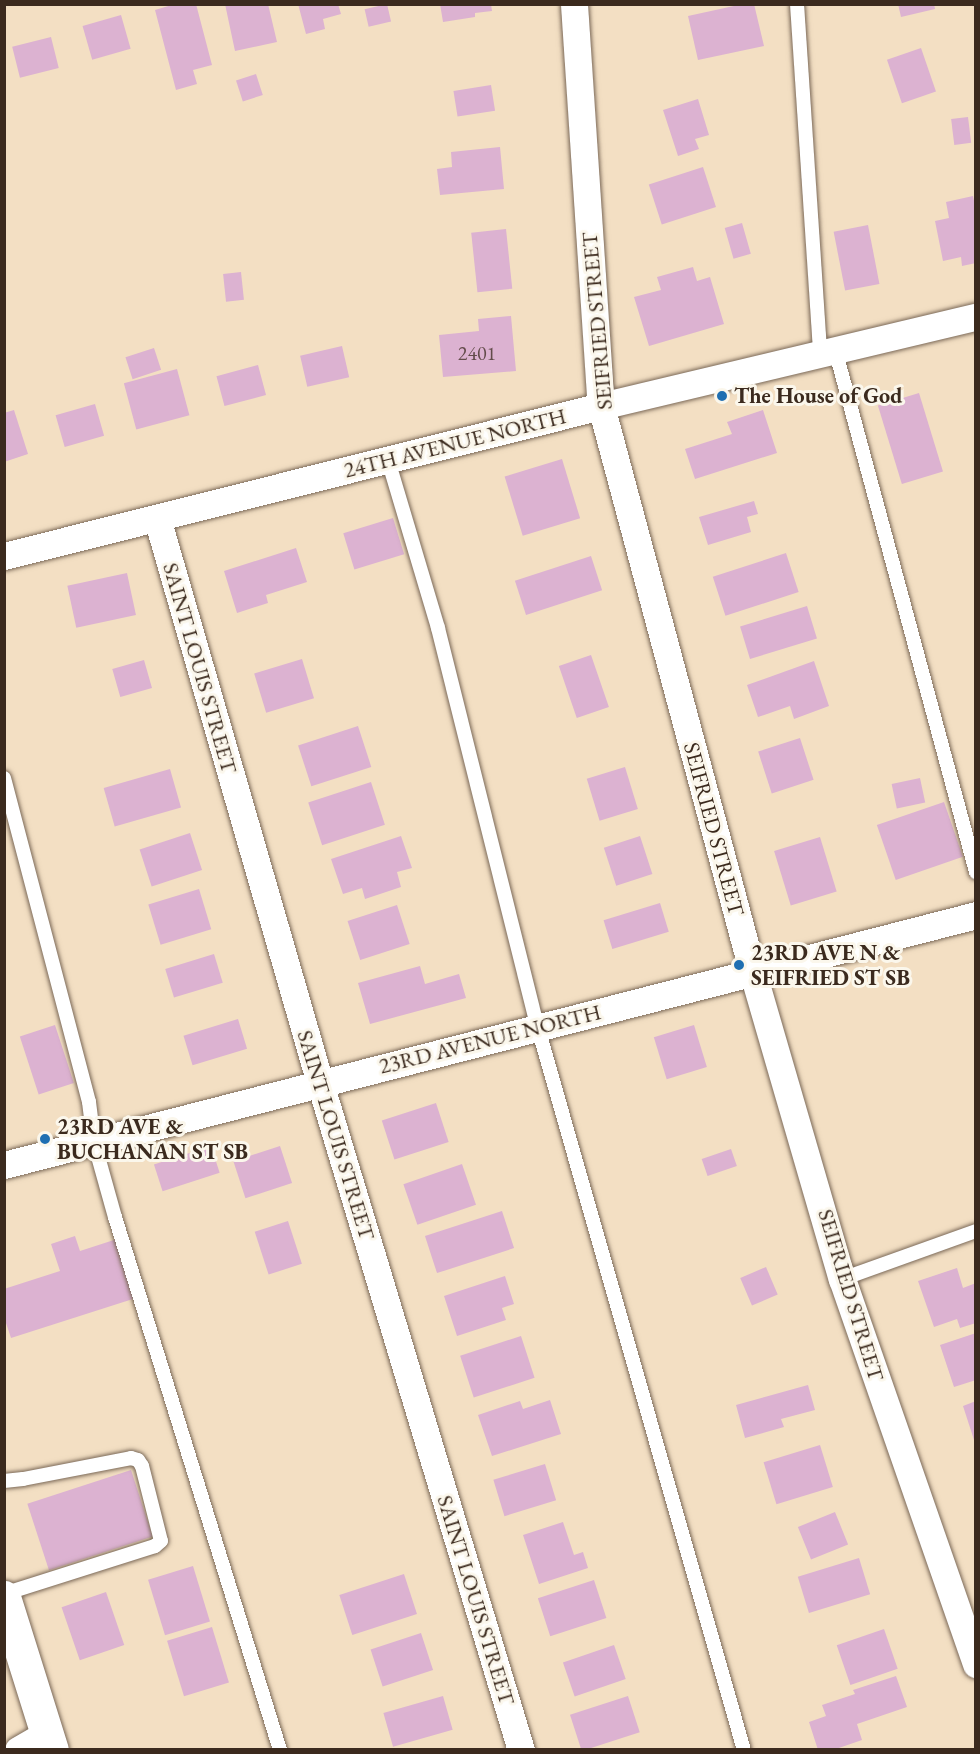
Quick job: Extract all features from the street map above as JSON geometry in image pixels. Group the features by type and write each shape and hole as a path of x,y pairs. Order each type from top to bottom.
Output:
{"street":[{"name":"SEIFRIED STREET","path":"574,4 601,406 752,970 842,1279 975,1664"},
{"name":"24TH AVENUE NORTH","path":"4,556 601,406 975,317"},
{"name":"SAINT LOUIS STREET","path":"157,518 320,1083 521,1749"},
{"name":"23RD AVENUE NORTH","path":"4,1165 538,1028 752,970 975,915"},
{"path":"4,1595 50,1741 18,1749"}],"lane":[{"path":"798,4 828,351 975,872"},
{"path":"388,460 438,627 538,1028 744,1749"},
{"path":"4,778 89,1102 94,1142 115,1216 280,1749"},
{"path":"842,1279 975,1232"},
{"path":"4,1480 131,1458 138,1460 142,1466 161,1541 155,1546 4,1595"}],"building":[{"path":"175,4 196,4 212,65 193,70 197,84 176,90 155,10"},
{"path":"225,4 268,4 277,42 235,51"},
{"path":"298,4 338,4 341,14 323,19 325,29 306,34"},
{"path":"387,4 391,22 369,27 365,9"},
{"path":"440,4 491,4 492,11 475,13 475,17 443,22"},
{"path":"743,4 754,4 764,46 698,60 688,16"},
{"path":"898,4 934,4 935,9 901,17"},
{"path":"121,15 131,49 92,60 83,26"},
{"path":"51,37 59,68 20,78 12,47"},
{"path":"921,48 936,91 902,103 887,60"},
{"path":"256,74 263,95 243,101 236,80"},
{"path":"491,85 495,111 458,117 453,91"},
{"path":"698,99 709,135 695,139 699,149 678,156 663,110"},
{"path":"968,117 971,143 954,145 951,119"},
{"path":"500,147 504,189 440,195 437,169 452,167 451,152"},
{"path":"703,167 716,207 662,225 649,185"},
{"path":"973,196 976,210 976,263 962,266 961,257 943,261 935,221 949,218 946,202"},
{"path":"742,223 751,254 734,259 725,228"},
{"path":"868,225 879,284 845,291 834,232"},
{"path":"506,229 512,289 477,292 471,233"},
{"path":"693,267 697,281 710,277 724,324 649,346 634,297 661,290 657,277"},
{"path":"241,272 244,300 226,302 223,274"},
{"path":"511,316 516,371 443,377 439,335 479,331 478,319"},
{"path":"342,346 349,377 307,387 300,356"},
{"path":"154,348 161,370 133,379 125,357"},
{"path":"258,365 266,395 224,406 216,376"},
{"path":"177,369 189,415 136,430 124,383"},
{"path":"919,393 943,471 902,484 878,406"},
{"path":"95,404 104,436 65,447 56,415"},
{"path":"14,410 28,454 4,462 4,413"},
{"path":"763,410 777,453 695,479 685,449 732,434 727,422"},
{"path":"562,459 580,518 523,536 505,477"},
{"path":"754,501 758,514 747,517 751,532 708,545 699,517"},
{"path":"393,518 404,554 354,570 343,533"},
{"path":"296,548 307,582 266,595 268,603 237,613 224,571"},
{"path":"786,553 799,592 725,616 713,577"},
{"path":"591,556 602,590 526,615 515,581"},
{"path":"127,573 136,615 76,628 67,586"},
{"path":"807,606 817,639 750,659 740,626"},
{"path":"591,655 609,707 577,718 559,666"},
{"path":"302,659 314,698 266,713 254,674"},
{"path":"144,660 152,688 120,697 112,669"},
{"path":"814,661 829,706 794,719 790,706 758,717 747,685"},
{"path":"358,726 371,767 311,786 298,745"},
{"path":"800,738 814,780 772,793 758,752"},
{"path":"625,767 638,809 600,821 587,779"},
{"path":"170,769 181,807 115,826 104,788"},
{"path":"920,778 925,802 897,808 892,784"},
{"path":"371,782 385,825 322,845 308,802"},
{"path":"944,802 963,857 896,880 877,825"},
{"path":"190,833 202,870 152,886 140,849"},
{"path":"401,836 412,868 397,872 401,887 365,899 362,888 343,894 331,859"},
{"path":"640,836 652,874 616,886 604,848"},
{"path":"820,837 837,892 791,906 774,851"},
{"path":"199,889 211,929 161,945 148,904"},
{"path":"660,903 669,932 612,949 604,920"},
{"path":"397,905 410,944 360,960 348,921"},
{"path":"214,954 223,983 174,998 165,969"},
{"path":"420,966 425,984 459,974 466,998 370,1024 358,983"},
{"path":"238,1019 247,1049 193,1065 183,1036"},
{"path":"55,1025 74,1083 39,1094 20,1036"},
{"path":"694,1025 707,1067 667,1079 654,1037"},
{"path":"436,1103 449,1142 394,1160 382,1121"},
{"path":"211,1146 220,1173 163,1191 154,1165"},
{"path":"280,1146 292,1183 245,1198 233,1161"},
{"path":"731,1149 737,1166 708,1176 702,1159"},
{"path":"462,1164 476,1205 417,1225 403,1184"},
{"path":"502,1211 514,1248 437,1273 425,1236"},
{"path":"288,1221 302,1264 269,1275 255,1232"},
{"path":"75,1236 80,1251 117,1239 136,1298 11,1338 4,1317 4,1289 60,1271 51,1244"},
{"path":"766,1267 778,1295 752,1306 740,1278"},
{"path":"957,1268 963,1288 976,1283 976,1323 960,1328 957,1319 934,1327 918,1281"},
{"path":"505,1276 514,1304 502,1308 506,1320 457,1336 444,1296"},
{"path":"976,1333 976,1380 954,1387 940,1345"},
{"path":"521,1336 535,1378 474,1398 460,1356"},
{"path":"808,1385 815,1410 781,1419 784,1427 745,1438 736,1405"},
{"path":"550,1400 561,1434 492,1456 478,1415 520,1401 523,1409"},
{"path":"976,1401 976,1443 975,1443 963,1406"},
{"path":"820,1445 833,1487 776,1504 764,1462"},
{"path":"545,1464 556,1500 504,1516 493,1480"},
{"path":"131,1470 153,1537 49,1570 27,1504"},
{"path":"835,1512 848,1544 811,1559 798,1527"},
{"path":"563,1522 574,1555 583,1552 588,1568 539,1584 523,1535"},
{"path":"859,1558 870,1594 809,1613 798,1577"},
{"path":"193,1566 210,1621 165,1635 148,1580"},
{"path":"404,1574 417,1614 352,1635 339,1595"},
{"path":"594,1580 606,1618 550,1636 538,1598"},
{"path":"106,1592 124,1645 80,1660 62,1607"},
{"path":"212,1627 229,1682 184,1696 167,1641"},
{"path":"884,1629 898,1669 850,1685 837,1645"},
{"path":"421,1633 433,1670 383,1686 371,1649"},
{"path":"614,1645 626,1679 575,1697 563,1663"},
{"path":"896,1676 907,1707 857,1724 862,1740 833,1750 818,1750 809,1722 826,1716 822,1705 855,1694 853,1690"},
{"path":"443,1696 453,1730 393,1747 383,1713"},
{"path":"628,1696 640,1732 581,1750 570,1715"}],"place":[{"name":"The House of God","path":"722,396"},
{"name":"23RD AVE N & SEIFRIED ST SB","path":"739,965"},
{"name":"23RD AVE & BUCHANAN ST SB","path":"45,1139"}]}
